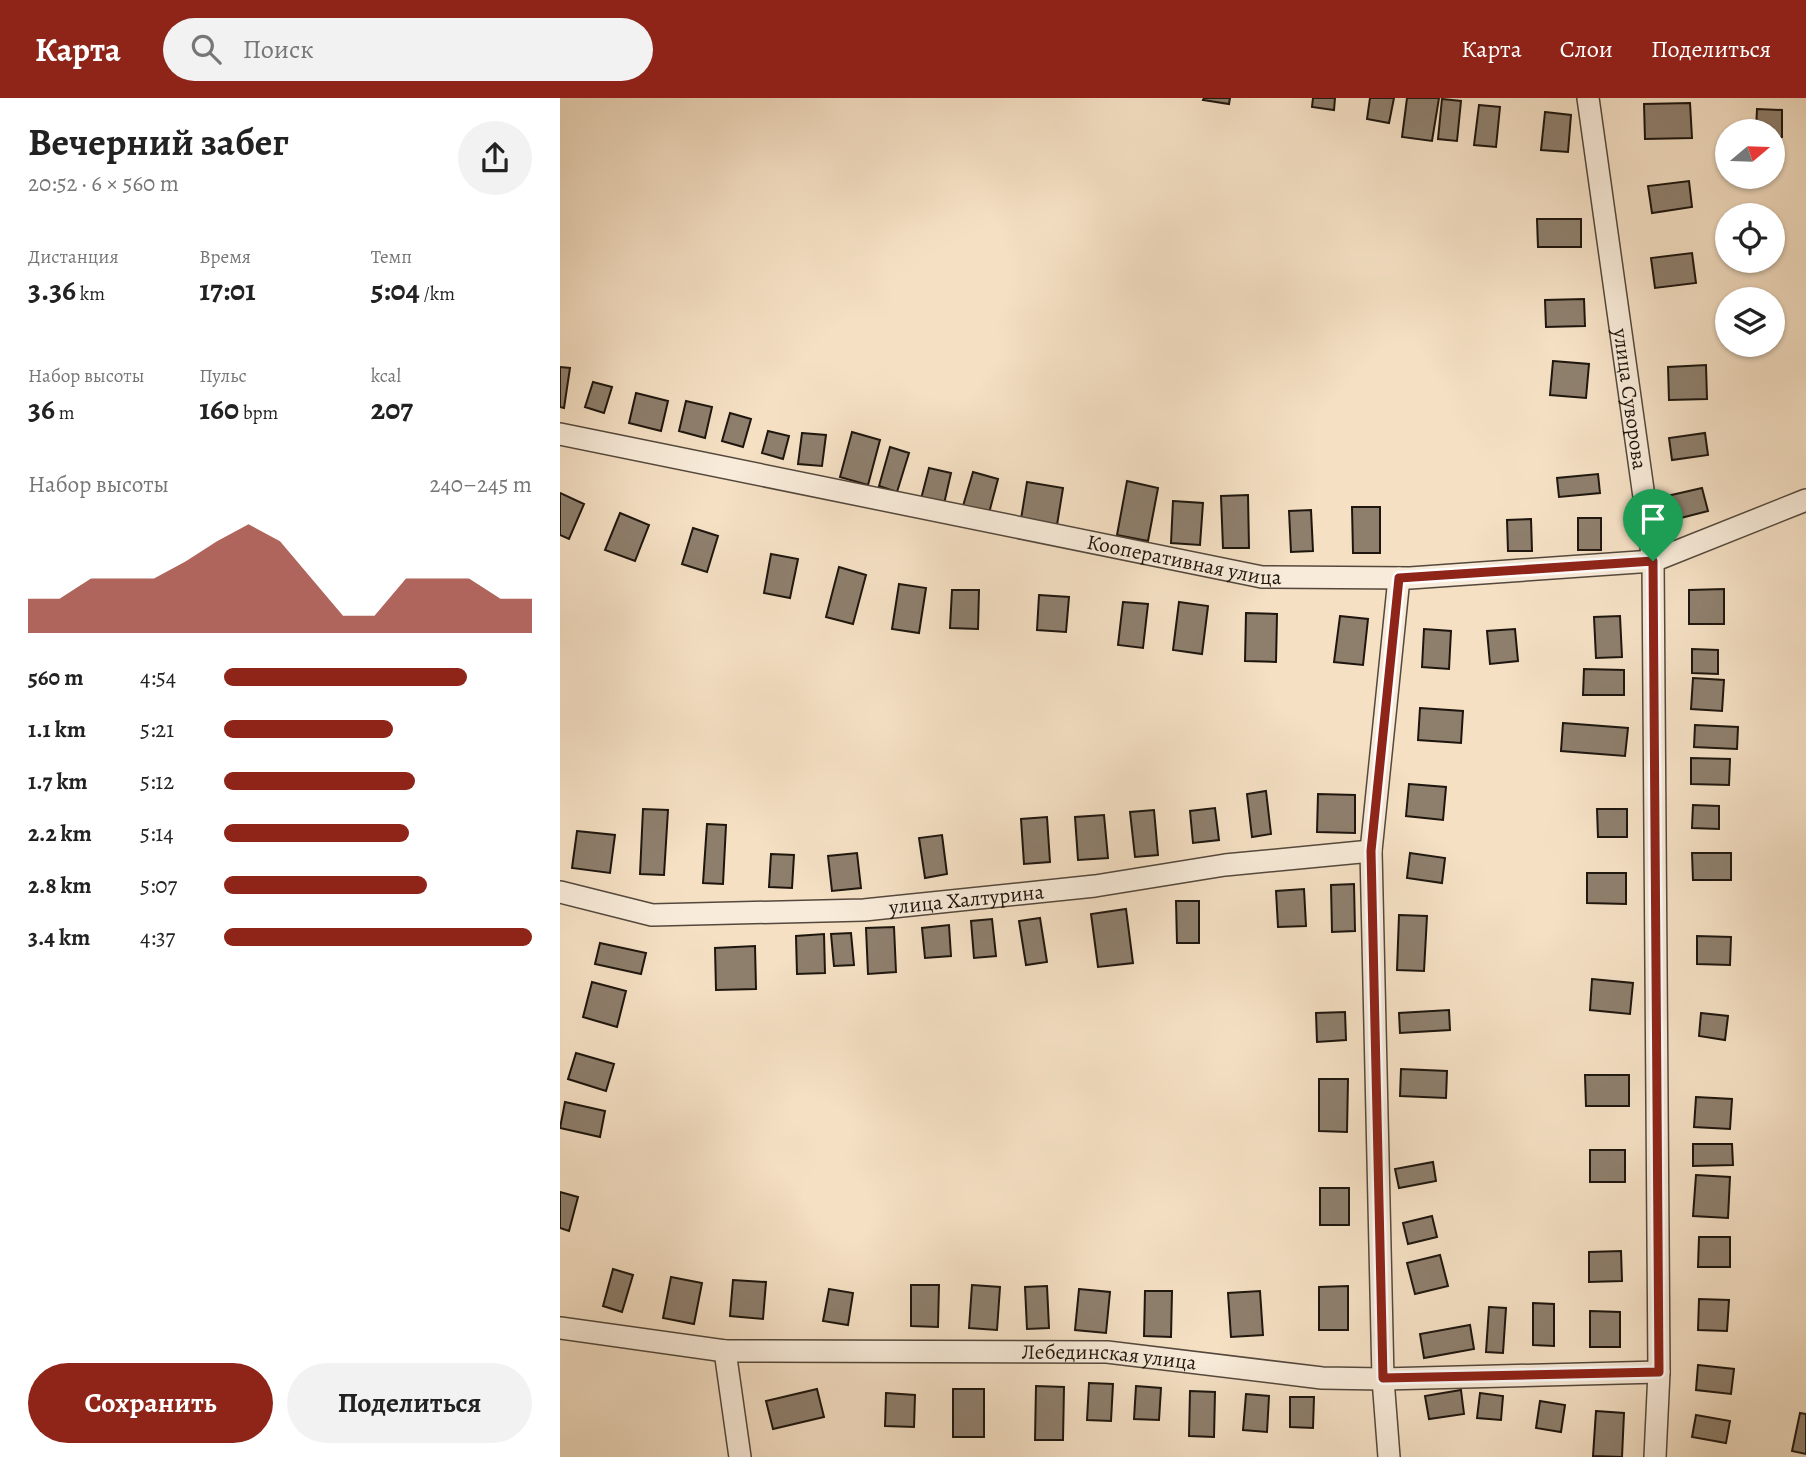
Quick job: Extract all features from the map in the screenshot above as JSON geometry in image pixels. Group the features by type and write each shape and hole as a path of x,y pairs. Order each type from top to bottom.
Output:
{"street":[{"name":"улица Суворова","path":"1588,98 1653,561 1659,1372 1655,1457"},
{"name":"Кооперативная улица","path":"560,434 1262,577 1399,578 1653,561 1806,500"},
{"path":"1389,1457 1383,1378 1371,851 1399,578"},
{"name":"улица Халтурина","path":"560,892 652,915 864,910 1095,887 1225,865 1371,851"},
{"name":"Лебединская улица","path":"560,1328 725,1351 1107,1352 1322,1378 1659,1372"},
{"path":"725,1351 740,1457"}],"building":[{"path":"1230,98 1229,104 1203,100"},
{"path":"1313,98 1335,98 1334,110 1312,107"},
{"path":"1370,98 1394,98 1389,123 1367,119"},
{"path":"1407,98 1439,98 1432,141 1402,137"},
{"path":"1442,99 1461,101 1457,141 1438,139"},
{"path":"1690,103 1692,138 1645,139 1644,104"},
{"path":"1479,105 1500,107 1496,147 1474,145"},
{"path":"1757,109 1782,110 1782,119 1757,119"},
{"path":"1545,112 1571,115 1568,152 1541,150"},
{"path":"1689,181 1692,207 1652,213 1648,186"},
{"path":"1537,219 1581,219 1581,247 1538,247"},
{"path":"1692,253 1696,283 1655,288 1651,258"},
{"path":"1584,299 1585,326 1546,327 1545,300"},
{"path":"1553,361 1589,364 1586,398 1550,395"},
{"path":"1706,365 1707,399 1669,400 1668,367"},
{"path":"560,367 570,368 564,408 560,407"},
{"path":"593,382 612,387 604,413 585,407"},
{"path":"636,393 668,401 661,431 629,423"},
{"path":"686,401 712,407 705,438 679,431"},
{"path":"730,413 751,419 743,447 722,441"},
{"path":"768,431 789,436 783,459 762,453"},
{"path":"852,432 880,440 868,485 840,477"},
{"path":"802,433 826,435 822,466 798,464"},
{"path":"1705,433 1708,455 1672,460 1669,438"},
{"path":"890,447 909,453 897,492 879,486"},
{"path":"929,468 951,473 944,504 921,499"},
{"path":"973,472 998,479 989,513 963,506"},
{"path":"1598,474 1600,493 1559,497 1557,478"},
{"path":"1127,481 1158,488 1148,541 1117,535"},
{"path":"1027,482 1063,488 1057,525 1021,519"},
{"path":"1702,488 1708,511 1673,520 1667,496"},
{"path":"560,493 584,504 569,539 560,535"},
{"path":"1248,495 1249,548 1223,548 1221,496"},
{"path":"1173,501 1203,503 1200,545 1171,543"},
{"path":"1352,507 1380,507 1380,553 1353,553"},
{"path":"1311,510 1313,551 1291,552 1289,511"},
{"path":"620,513 649,525 635,561 605,550"},
{"path":"1578,518 1601,518 1601,550 1578,550"},
{"path":"1531,519 1532,551 1508,551 1507,520"},
{"path":"693,528 718,536 707,572 682,564"},
{"path":"771,554 798,559 790,598 764,593"},
{"path":"839,567 866,575 853,624 826,617"},
{"path":"899,584 926,588 919,633 892,629"},
{"path":"1724,589 1724,624 1689,624 1689,590"},
{"path":"952,590 979,590 978,629 950,628"},
{"path":"1039,595 1069,597 1066,632 1037,630"},
{"path":"1123,602 1148,604 1143,648 1118,645"},
{"path":"1179,602 1208,606 1202,654 1173,650"},
{"path":"1246,613 1277,614 1276,662 1245,661"},
{"path":"1340,616 1368,619 1363,665 1334,662"},
{"path":"1620,616 1622,657 1596,658 1594,617"},
{"path":"1424,629 1451,631 1449,669 1422,667"},
{"path":"1515,629 1518,661 1490,664 1487,631"},
{"path":"1692,649 1718,650 1718,674 1692,673"},
{"path":"1584,669 1624,670 1624,695 1583,695"},
{"path":"1693,678 1724,680 1722,711 1691,709"},
{"path":"1420,708 1463,711 1461,743 1418,740"},
{"path":"1563,723 1628,728 1625,756 1561,751"},
{"path":"1695,725 1738,727 1737,749 1694,747"},
{"path":"1691,758 1730,759 1729,785 1691,784"},
{"path":"1409,784 1446,787 1443,820 1406,816"},
{"path":"1266,791 1271,834 1252,837 1247,794"},
{"path":"1318,794 1355,795 1355,833 1317,832"},
{"path":"1693,805 1719,806 1719,829 1692,828"},
{"path":"1215,808 1219,840 1193,843 1190,811"},
{"path":"643,809 668,810 664,875 640,874"},
{"path":"1597,809 1627,809 1627,837 1598,837"},
{"path":"1154,810 1158,855 1135,857 1130,812"},
{"path":"1104,815 1108,858 1078,860 1075,817"},
{"path":"1047,817 1050,862 1024,864 1021,819"},
{"path":"707,824 726,825 723,884 703,883"},
{"path":"577,831 615,835 610,873 572,868"},
{"path":"942,835 947,874 925,878 919,838"},
{"path":"857,853 861,888 832,891 828,856"},
{"path":"1410,853 1445,858 1442,883 1407,878"},
{"path":"1692,853 1731,853 1731,880 1693,880"},
{"path":"771,854 794,855 792,888 769,887"},
{"path":"1587,873 1626,873 1626,904 1587,903"},
{"path":"1354,884 1355,931 1332,932 1331,885"},
{"path":"1304,889 1306,926 1278,927 1276,891"},
{"path":"1176,901 1199,901 1199,943 1177,943"},
{"path":"1126,909 1133,963 1098,967 1091,914"},
{"path":"1399,915 1427,916 1424,971 1397,970"},
{"path":"1040,918 1047,962 1026,965 1019,921"},
{"path":"992,919 996,956 974,958 971,921"},
{"path":"949,925 951,956 925,958 922,928"},
{"path":"894,927 896,972 868,974 866,928"},
{"path":"851,933 854,965 834,966 831,934"},
{"path":"824,934 825,973 797,974 796,936"},
{"path":"1697,936 1731,937 1730,965 1697,964"},
{"path":"600,943 646,953 641,974 595,964"},
{"path":"755,946 756,989 716,990 715,948"},
{"path":"1592,979 1633,983 1630,1014 1590,1010"},
{"path":"592,982 626,991 617,1027 583,1017"},
{"path":"1449,1010 1450,1030 1400,1033 1399,1013"},
{"path":"1345,1012 1346,1040 1317,1042 1316,1013"},
{"path":"1701,1013 1728,1016 1725,1040 1699,1036"},
{"path":"576,1053 614,1064 606,1091 568,1079"},
{"path":"1401,1069 1447,1071 1446,1098 1400,1096"},
{"path":"1585,1075 1629,1075 1629,1106 1586,1106"},
{"path":"1319,1079 1348,1079 1347,1132 1319,1131"},
{"path":"1696,1097 1732,1099 1730,1129 1694,1127"},
{"path":"565,1102 605,1111 600,1137 560,1128"},
{"path":"1693,1144 1732,1144 1733,1165 1693,1166"},
{"path":"1590,1150 1625,1150 1625,1182 1590,1182"},
{"path":"1433,1162 1436,1181 1399,1188 1395,1169"},
{"path":"1696,1175 1730,1177 1728,1218 1693,1216"},
{"path":"1320,1188 1349,1188 1349,1225 1320,1225"},
{"path":"560,1192 578,1197 569,1231 560,1228"},
{"path":"1432,1216 1437,1237 1408,1244 1403,1223"},
{"path":"1699,1237 1730,1237 1730,1267 1698,1267"},
{"path":"1621,1251 1622,1281 1589,1282 1589,1252"},
{"path":"1440,1255 1448,1286 1415,1294 1407,1263"},
{"path":"613,1269 633,1275 622,1312 603,1306"},
{"path":"671,1277 702,1283 694,1324 663,1318"},
{"path":"733,1280 766,1282 763,1319 730,1316"},
{"path":"911,1285 939,1285 938,1327 911,1326"},
{"path":"972,1285 1000,1287 997,1330 969,1328"},
{"path":"1047,1286 1049,1328 1027,1329 1025,1287"},
{"path":"1348,1286 1348,1330 1319,1330 1319,1287"},
{"path":"829,1289 853,1293 848,1325 823,1321"},
{"path":"1079,1289 1110,1292 1106,1333 1075,1330"},
{"path":"1145,1291 1172,1291 1171,1337 1144,1336"},
{"path":"1260,1291 1263,1335 1231,1337 1228,1293"},
{"path":"1699,1299 1729,1300 1727,1331 1698,1330"},
{"path":"1533,1303 1554,1304 1554,1346 1533,1345"},
{"path":"1489,1307 1506,1308 1503,1353 1486,1352"},
{"path":"1590,1311 1620,1312 1620,1347 1590,1347"},
{"path":"1470,1325 1474,1349 1424,1358 1420,1334"},
{"path":"1698,1365 1734,1369 1731,1394 1696,1390"},
{"path":"1089,1383 1113,1384 1111,1421 1087,1420"},
{"path":"1036,1386 1064,1387 1063,1440 1035,1440"},
{"path":"1136,1386 1161,1388 1159,1420 1134,1419"},
{"path":"817,1389 824,1417 773,1429 766,1401"},
{"path":"953,1389 984,1389 984,1437 953,1437"},
{"path":"1461,1390 1464,1414 1429,1419 1425,1396"},
{"path":"1190,1391 1215,1392 1214,1437 1189,1436"},
{"path":"886,1393 915,1395 914,1427 885,1426"},
{"path":"1480,1393 1503,1396 1501,1420 1477,1418"},
{"path":"1246,1394 1269,1396 1267,1432 1243,1430"},
{"path":"1290,1397 1314,1397 1313,1428 1290,1427"},
{"path":"1540,1401 1565,1405 1561,1432 1536,1428"},
{"path":"1596,1411 1624,1413 1622,1457 1593,1456"},
{"path":"1800,1413 1806,1414 1806,1454 1792,1451"},
{"path":"1696,1415 1730,1421 1726,1443 1692,1437"}],"route":[{"path":"1653,561 1659,1372 1383,1378 1371,851 1399,578 1653,561"}]}
